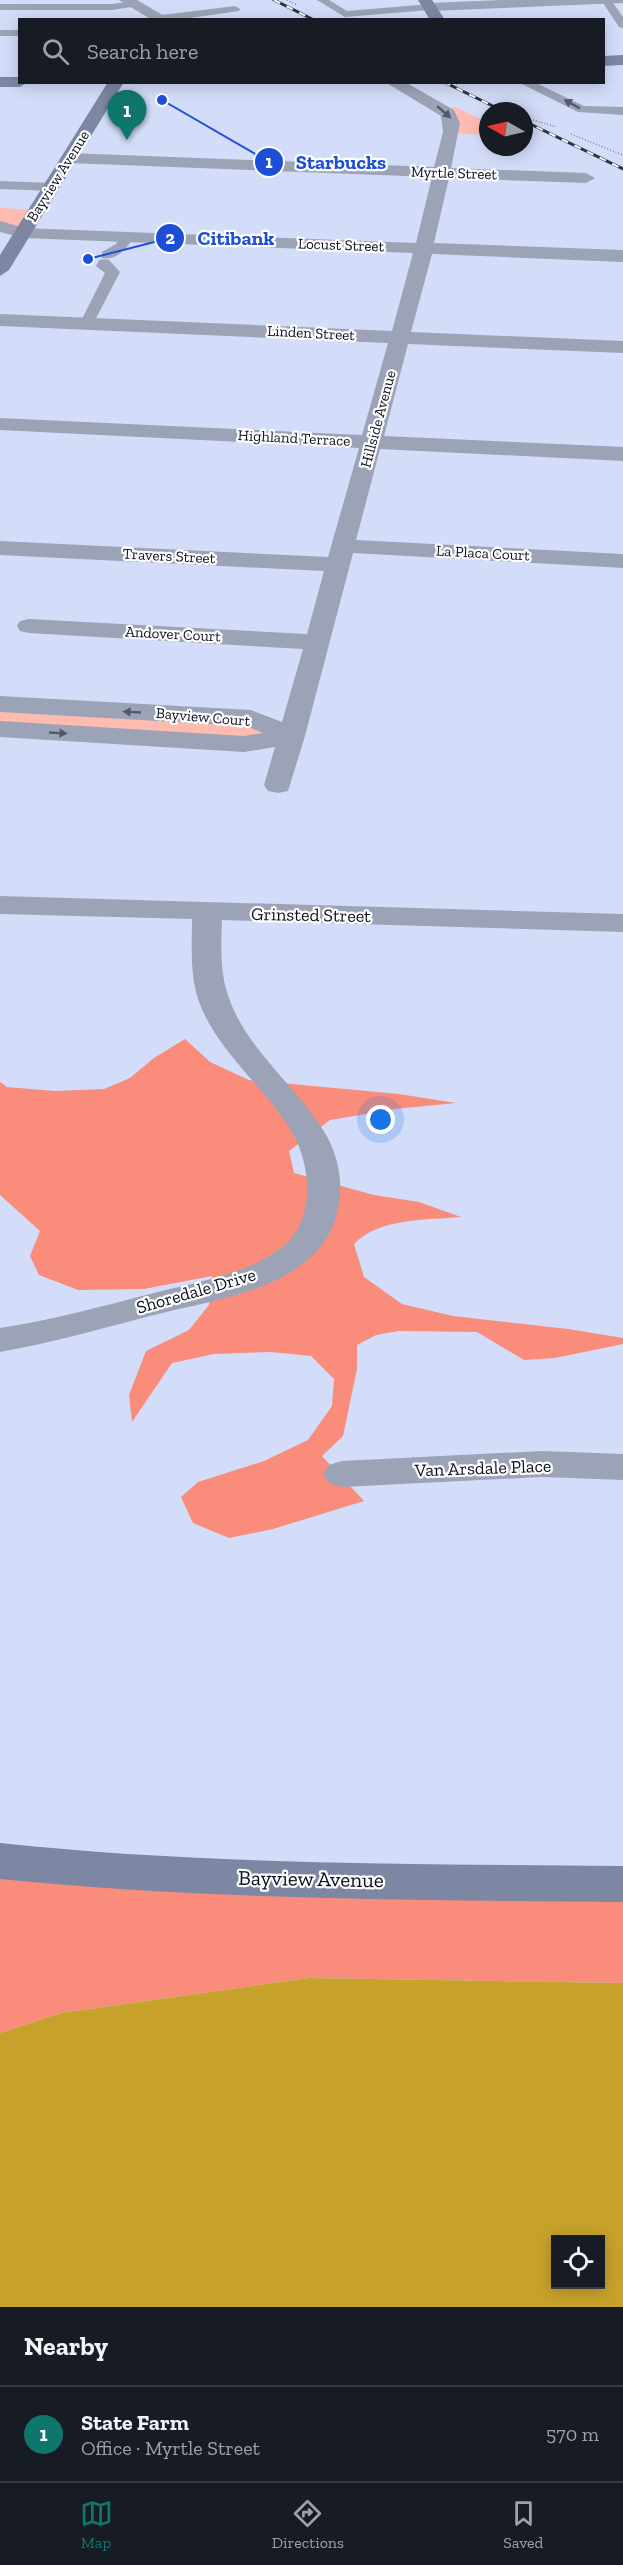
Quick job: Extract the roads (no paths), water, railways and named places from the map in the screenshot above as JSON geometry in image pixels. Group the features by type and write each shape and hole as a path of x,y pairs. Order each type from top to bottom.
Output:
{"street":[{"path":"431,9 514,2 614,1"},
{"path":"130,2 161,18"},
{"path":"605,61 623,60"},
{"path":"0,82 18,82"},
{"name":"Bayview Avenue","path":"0,270 115,84"},
{"name":"Hillside Avenue","path":"278,785 424,248 451,132 451,118 443,109 397,84"},
{"name":"Myrtle Street","path":"69,158 586,178"},
{"path":"15,209 37,210"},
{"name":"Locust Street","path":"0,226 117,256 424,248 623,256"},
{"name":"Linden Street","path":"0,320 623,347"},
{"name":"Highland Terrace","path":"0,424 623,454"},
{"name":"Travers Street","path":"0,548 341,555"},
{"name":"La Placa Court","path":"341,555 623,561"},
{"name":"Andover Court","path":"29,626 317,642"},
{"name":"Bayview Court","path":"0,704 251,718 292,736"},
{"name":"Bayview Court","path":"0,729 244,744 292,736"},
{"name":"Grinsted Street","path":"0,905 623,923"},
{"name":"Shoredale Drive","path":"0,1340 71,1325 258,1274 297,1252 314,1233 324,1207 322,1168 311,1136 248,1054 215,1002 207,968 207,912"},
{"name":"Van Arsdale Place","path":"342,1474 542,1464 623,1467"},
{"name":"Bayview Avenue","path":"0,1861 182,1877 623,1884"}],"lane":[{"path":"322,0 345,14 431,9"},
{"path":"614,1 623,25"},
{"path":"0,7 112,7 130,2"},
{"path":"170,18 235,9"},
{"path":"0,33 18,33"},
{"path":"527,84 582,109 623,111"},
{"path":"0,185 51,187"},
{"path":"87,323 117,256"}],"railway":[{"path":"274,0 310,18"},
{"path":"448,84 485,102"},
{"path":"533,125 623,169"}],"place":[{"name":"Starbucks","path":"162,100"},
{"name":"State Farm","path":"127,140"},
{"name":"Citibank","path":"88,259"}]}
